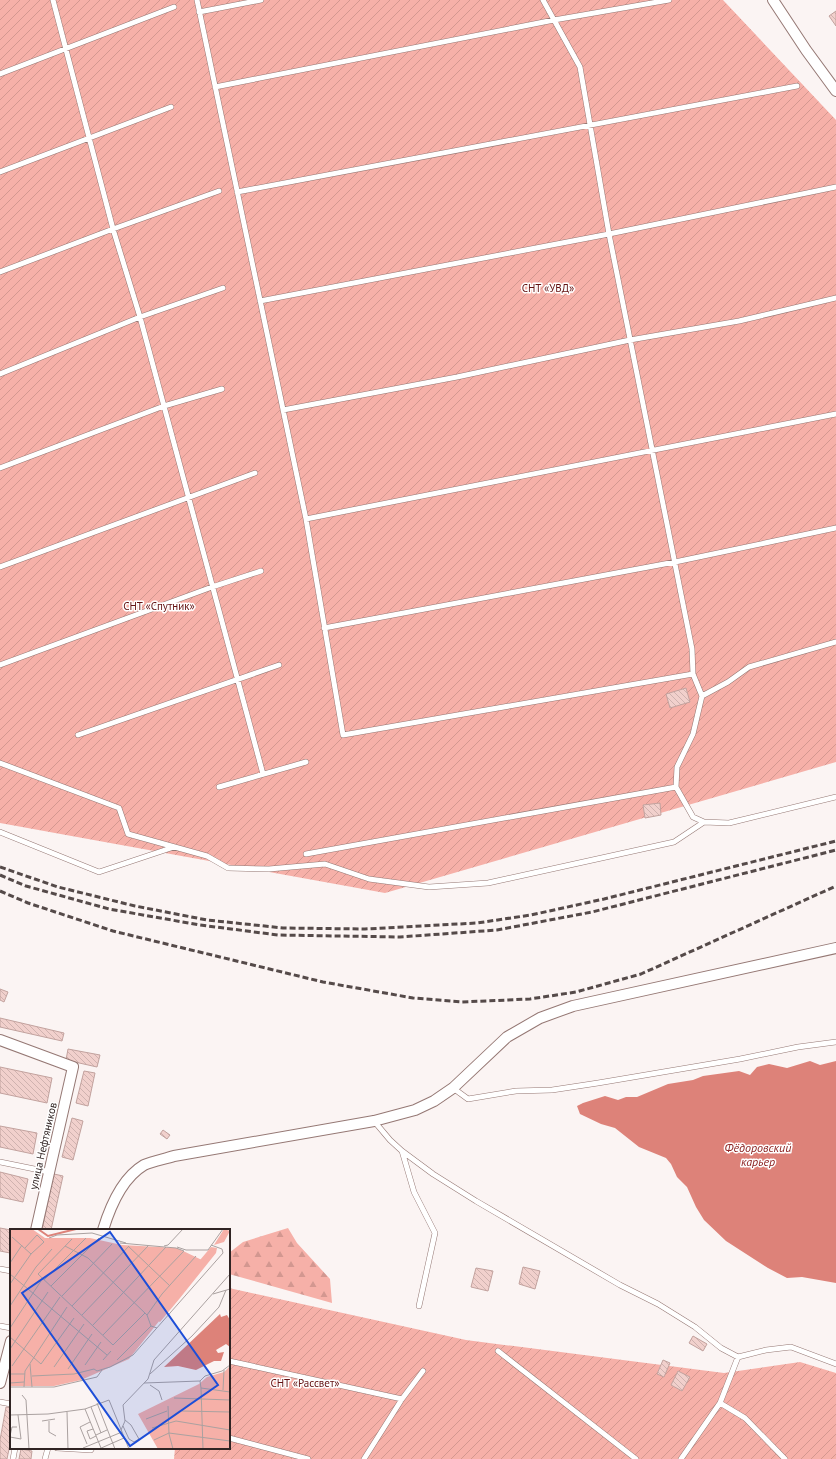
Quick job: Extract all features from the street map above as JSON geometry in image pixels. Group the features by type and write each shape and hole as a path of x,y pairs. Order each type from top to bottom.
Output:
{"street":[{"path":"773,0 806,50 836,91"},
{"path":"103,1229 110,1208 126,1181 144,1165 174,1156 374,1121 415,1110 434,1101 453,1088 507,1037 540,1018 566,1009 836,948"},
{"name":"улица Нефтяников","path":"0,1040 73,1067 36,1229"},
{"path":"0,1383 10,1345"}],"lane":[{"path":"53,0 113,229 140,318 263,774"},
{"path":"197,0 306,519 343,735 693,674"},
{"path":"200,12 261,0"},
{"path":"543,0 580,67 609,234 692,649 693,674 702,696 693,734 677,767 676,787 693,817 704,822 729,823 836,797"},
{"path":"215,87 554,20 668,0"},
{"path":"0,74 174,7"},
{"path":"237,192 797,86"},
{"path":"0,172 171,107"},
{"path":"260,301 609,234 836,187"},
{"path":"0,272 113,229 220,191"},
{"path":"0,374 140,318 224,288"},
{"path":"283,410 457,377 630,340 739,321 836,298"},
{"path":"0,468 164,406 222,389"},
{"path":"306,519 652,452 836,414"},
{"path":"0,567 255,473"},
{"path":"324,628 674,562 836,528"},
{"path":"0,665 212,587 261,571"},
{"path":"702,696 728,682 749,667 836,642"},
{"path":"78,735 279,665"},
{"path":"219,787 306,762"},
{"path":"0,763 119,808 128,834 207,856 228,868 269,869 324,864 369,879 429,887 488,883 674,842 704,822"},
{"path":"306,854 676,787"},
{"path":"0,832 99,872 174,846"},
{"path":"453,1088 468,1099 516,1091 552,1090 740,1059 798,1047 836,1042"},
{"path":"374,1121 390,1140 402,1151 433,1174 482,1205 620,1285 658,1304 695,1327 721,1348 738,1357 766,1350 792,1347 836,1364"},
{"path":"402,1151 414,1192 435,1233 419,1306"},
{"path":"0,1162 49,1172"},
{"path":"0,1269 10,1270"},
{"path":"0,1326 10,1328"},
{"path":"498,1351 636,1459"},
{"path":"681,1459 720,1403 738,1357"},
{"path":"230,1361 402,1399"},
{"path":"364,1459 402,1399 423,1371"},
{"path":"0,1402 10,1404"},
{"path":"720,1403 745,1418 785,1459"},
{"path":"230,1438 308,1459"},
{"path":"13,1459 15,1449"},
{"path":"45,1459 48,1449"},
{"path":"74,1449 92,1449"}],"green space":[{"name":"СНТ «УВД»","path":"0,0 723,0 836,120 836,762 385,893 0,823"},
{"path":"288,1228 297,1243 330,1279 332,1303 230,1274 230,1252 243,1242"},
{"name":"СНТ «Рассвет»","path":"230,1288 466,1340 724,1373 800,1362 836,1373 836,1459 174,1459 175,1449 230,1449"}],"water":[{"name":"Фёдоровский карьер","path":"810,1061 820,1065 836,1061 836,1283 802,1277 787,1278 768,1268 726,1241 704,1220 687,1187 677,1177 671,1164 666,1158 639,1147 615,1128 601,1124 580,1114 577,1106 605,1096 618,1100 626,1097 637,1097 668,1084 693,1080 703,1076 739,1071 750,1075 757,1067 769,1064 787,1068"}],"building":[{"path":"836,11 836,26 829,16"},
{"path":"686,688 690,702 670,708 666,694"},
{"path":"660,803 661,815 645,818 643,805"},
{"path":"0,989 8,992 4,1002 0,1000"},
{"path":"0,1018 64,1033 62,1041 0,1027"},
{"path":"68,1049 100,1055 97,1067 66,1060"},
{"path":"0,1067 52,1078 47,1103 0,1093"},
{"path":"84,1071 95,1073 88,1106 76,1103"},
{"path":"72,1118 83,1121 73,1160 62,1157"},
{"path":"0,1126 37,1133 33,1154 0,1147"},
{"path":"163,1130 170,1135 167,1139 160,1134"},
{"path":"0,1172 28,1179 23,1202 0,1197"},
{"path":"54,1174 63,1176 51,1229 42,1229"},
{"path":"0,1228 10,1230 10,1253 0,1251"},
{"path":"523,1267 540,1271 535,1289 519,1284"},
{"path":"476,1268 493,1271 488,1291 471,1287"},
{"path":"693,1336 707,1344 703,1351 689,1343"},
{"path":"663,1360 670,1363 664,1377 657,1374"},
{"path":"678,1371 690,1377 682,1391 671,1385"},
{"path":"6,1407 10,1408 10,1444 7,1459 0,1459 0,1440"},
{"path":"21,1449 32,1451 31,1459 19,1459"}],"railway":[{"path":"0,867 58,887 135,906 207,920 283,928 365,929 477,923 531,915 604,899 836,841"},
{"path":"0,875 26,886 109,909 200,925 278,935 400,937 497,930 592,912 836,850"},
{"path":"0,891 28,903 113,931 323,982 413,998 462,1002 530,999 576,992 641,974 836,886"}],"park label":[{"name":"СНТ «Спутник»","path":"159,606"}]}
